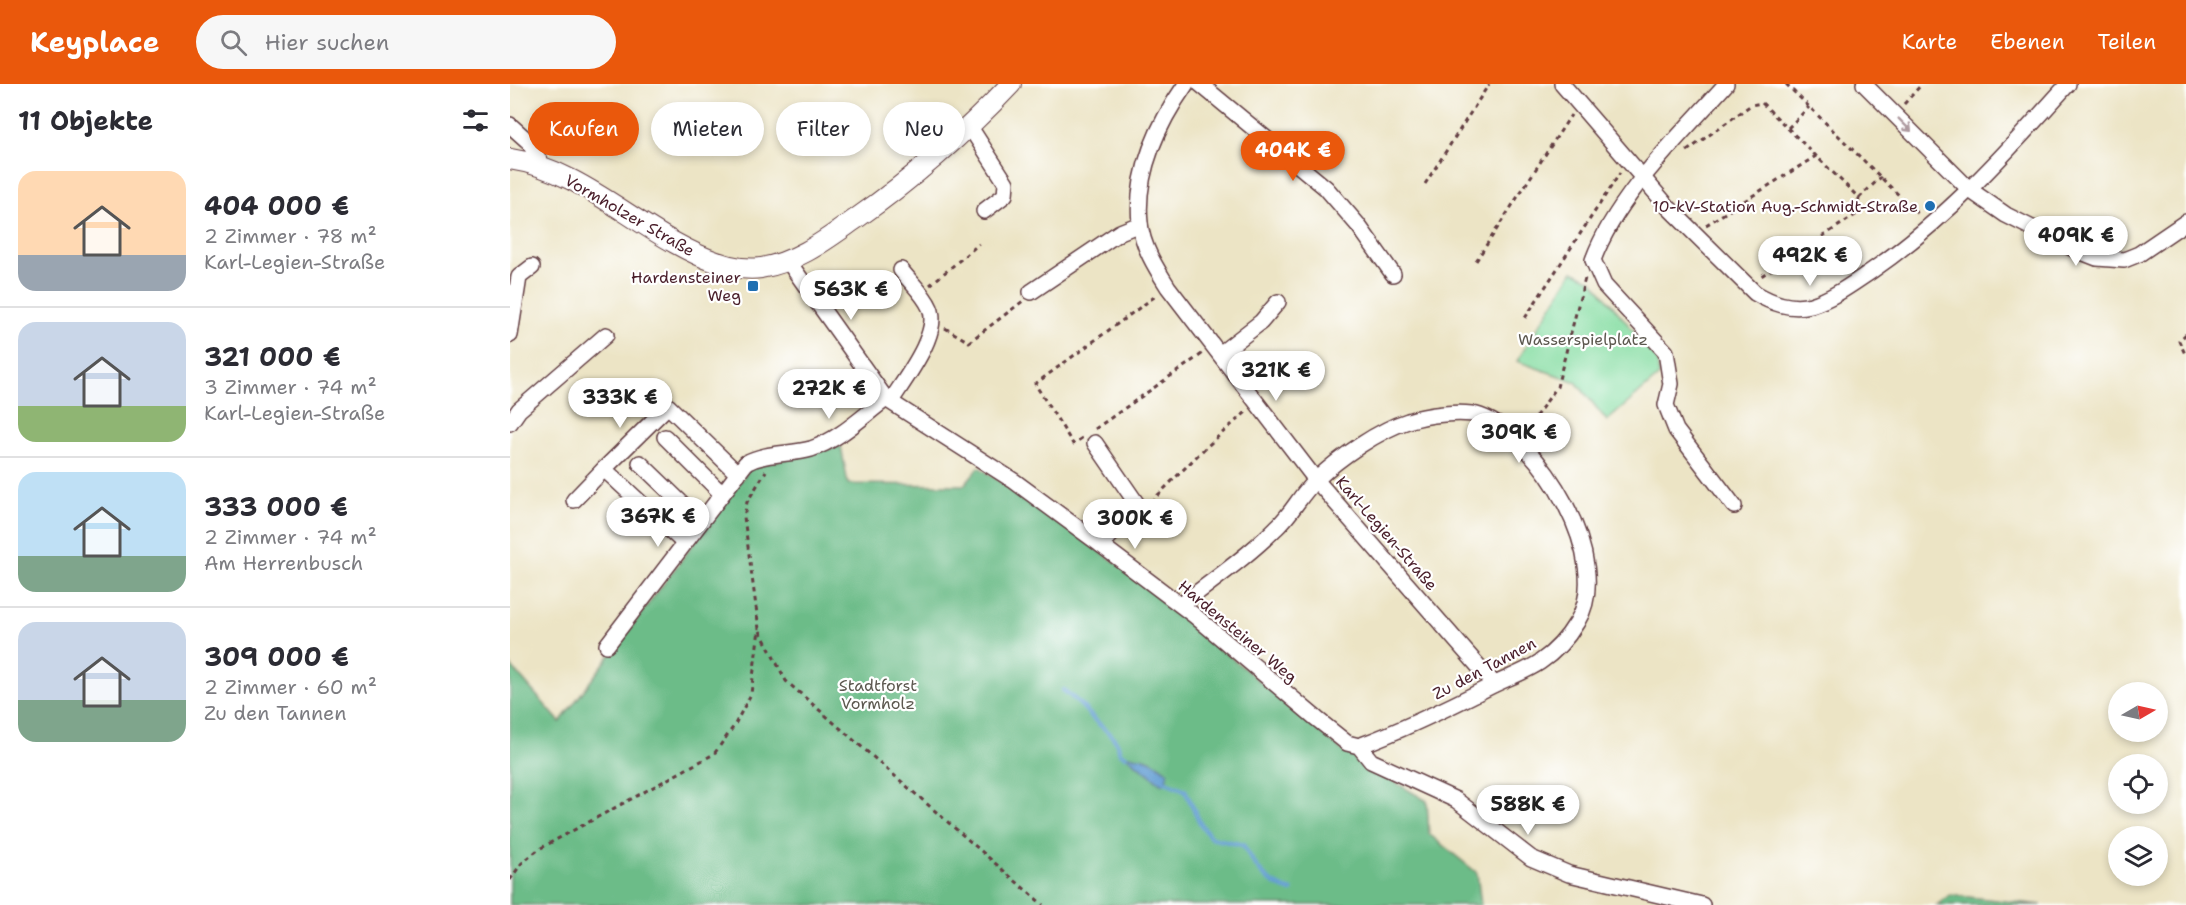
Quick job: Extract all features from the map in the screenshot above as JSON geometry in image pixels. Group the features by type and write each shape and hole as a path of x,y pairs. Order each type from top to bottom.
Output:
{"main road":[{"name":"Vormholzer Straße","path":"510,159 543,167 567,178 657,233 706,258 736,267 759,268 788,261 830,237 898,189 970,127 1011,84"}],"street":[{"name":"Karl-Legien-Straße","path":"1186,84 1158,130 1147,161 1140,192 1140,224 1153,264 1168,287 1316,480 1494,684"},
{"path":"1200,84 1326,188 1358,225 1393,274"},
{"path":"1562,84 1643,178 1747,285 1770,302 1797,307 1811,305 1858,280 1912,242 1970,190 2068,84"},
{"path":"1726,84 1643,178 1600,243 1593,261 1604,285 1666,352 1671,384 1665,405 1676,430 1734,506"},
{"path":"1864,84 1970,190 2006,215 2044,235 2097,258 2124,260 2139,254 2186,222"},
{"path":"510,125 529,142 543,167"},
{"path":"970,127 1005,183 1005,195 984,211"},
{"path":"1031,292 1120,232 1140,224"},
{"name":"Hardensteiner Weg","path":"788,261 888,400 1014,481 1101,545 1181,605 1347,743 1359,746 1371,761 1456,800 1514,846 1548,867 1702,905"},
{"path":"510,335 519,277 532,267"},
{"path":"607,645 683,542 746,463 755,458 810,449 825,443 888,400 930,336 933,323 927,303 901,270"},
{"path":"1217,350 1261,322 1278,302"},
{"path":"510,423 515,407 606,334"},
{"path":"574,500 668,406 738,474"},
{"name":"Zu den Tannen","path":"1181,605 1279,526 1316,480 1376,436 1408,420 1443,414 1478,415 1519,440 1540,462 1582,543 1588,574 1587,592 1578,621 1561,645 1540,662 1393,733 1359,746"},
{"path":"1091,436 1139,507 1101,545"},
{"path":"665,437 722,494"},
{"path":"640,463 700,521"},
{"path":"604,469 683,542"}],"path":[{"path":"1425,184 1489,84"},
{"path":"1786,84 1930,225"},
{"path":"1895,115 1922,84"},
{"path":"1686,151 1755,104 1762,103 1859,198"},
{"path":"1476,261 1579,104"},
{"path":"1788,128 1809,107"},
{"path":"1694,232 1816,156"},
{"path":"1525,318 1619,174"},
{"path":"1747,285 1857,214 1859,198 1881,177"},
{"path":"943,274 979,244"},
{"path":"1519,440 1557,387 1585,277"},
{"path":"1168,287 1035,384 1073,444 1091,436 1217,350"},
{"path":"933,323 969,342 1020,304 1031,292"},
{"path":"2186,334 2179,341 2186,356"},
{"path":"1159,494 1204,449 1257,403"},
{"path":"511,878 521,864 539,849 714,754 751,694 759,629 744,517 747,502 777,454"},
{"path":"759,629 786,681 1043,905"}],"green space":[{"name":"Wasserspielplatz","path":"1573,271 1592,280 1657,360 1659,376 1607,421 1576,382 1517,361"},
{"name":"Stadtforst Vormholz","path":"841,446 848,484 964,485 979,467 1128,571 1344,752 1427,801 1429,834 1477,873 1481,905 510,905 510,665 560,722 751,467"},
{"path":"1950,895 2042,905 1937,905"}],"water":[{"path":"1126,756 1144,758 1158,764 1168,772 1166,782 1162,784"}],"waterway":[{"path":"1063,690 1108,732 1120,753 1126,756"},
{"path":"1166,782 1185,790 1200,823 1211,838 1243,845 1252,861 1268,879 1292,891"}],"place":[{"name":"10-kV-Station Aug.-Schmidt-Straße","path":"1930,206"},
{"name":"Hardensteiner Weg","path":"753,286"}]}
